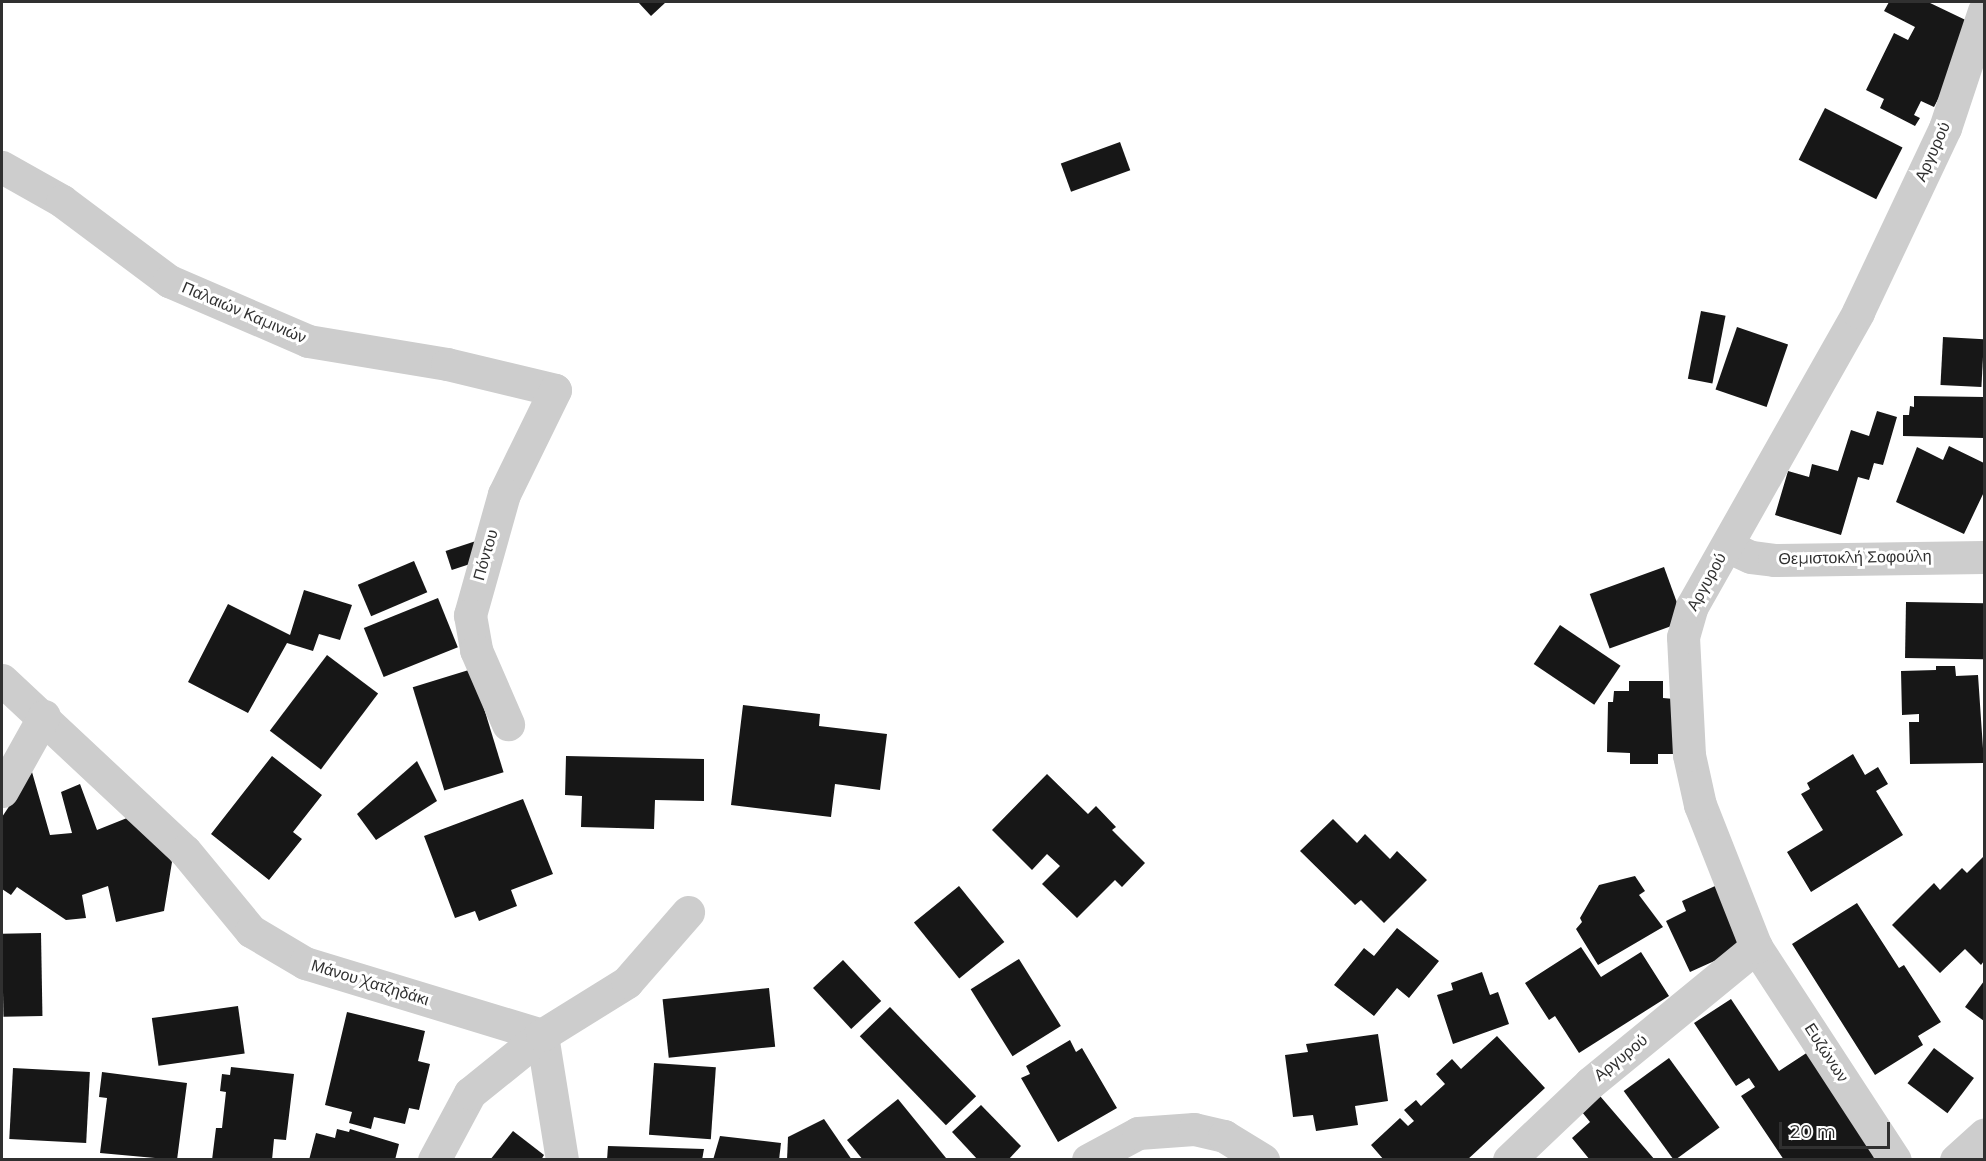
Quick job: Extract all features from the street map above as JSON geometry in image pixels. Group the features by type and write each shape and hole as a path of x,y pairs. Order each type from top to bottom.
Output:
{"street":[{"name":"Αργυρού","path":"1509,1160 1590,1083 1756,947 1700,805 1689,755 1683,637 1692,606 1858,312 1945,128 1984,11"},
{"name":"Παλαιών Καμινιών","path":"2,167 62,201 169,281 308,341 447,364 555,390"},
{"name":"Πόντου","path":"508,724 476,650 470,615 504,494 555,390"},
{"name":"Θεμιστοκλή Σοφούλη","path":"1727,546 1751,557 1774,560 1984,557"},
{"name":"Μάνου Χατζηδάκι","path":"2,680 44,716 186,851 251,932 305,963 542,1035"},
{"path":"2,791 44,716"},
{"path":"434,1160 470,1093 542,1035 627,982 688,912"},
{"name":"Ευζώνων","path":"1756,947 1895,1160"},
{"path":"542,1035 562,1160"},
{"path":"1088,1160 1138,1133 1194,1129 1224,1136 1263,1160"},
{"path":"1956,1160 1984,1135"}],"building":[{"path":"638,2 666,2 651,16"},
{"path":"1889,2 1928,2 1976,25 1934,107 1921,101 1914,115 1920,118 1915,126 1880,108 1884,99 1866,90 1894,33 1908,40 1915,27 1884,11"},
{"path":"1825,108 1903,147 1876,199 1799,160"},
{"path":"1120,142 1130,170 1071,192 1061,164"},
{"path":"1701,311 1726,316 1712,384 1688,379"},
{"path":"1737,327 1788,345 1767,407 1716,389"},
{"path":"1943,337 1984,339 1981,387 1940,385"},
{"path":"1914,396 1984,397 1984,438 1903,436 1903,415 1909,415 1910,406 1914,407"},
{"path":"1877,411 1897,417 1883,465 1874,463 1869,480 1858,477 1841,535 1775,515 1788,471 1809,477 1812,464 1838,471 1851,430 1869,436"},
{"path":"1949,446 1984,463 1984,492 1964,534 1896,502 1917,447 1943,460"},
{"path":"476,541 482,560 452,570 446,551"},
{"path":"414,561 427,592 371,616 358,585"},
{"path":"1664,567 1684,622 1610,649 1590,594"},
{"path":"304,590 352,605 340,640 319,634 313,651 287,643 248,713 188,682 228,604 290,635"},
{"path":"438,598 458,647 384,677 364,628"},
{"path":"1906,602 1984,603 1983,659 1905,658"},
{"path":"1560,625 1621,666 1594,705 1534,664"},
{"path":"327,655 378,694 321,769 270,731"},
{"path":"1936,666 1955,666 1956,676 1978,675 1984,763 1910,764 1909,722 1919,722 1919,714 1902,715 1901,671 1936,670"},
{"path":"472,669 504,772 444,790 413,687"},
{"path":"1629,681 1663,681 1663,698 1674,699 1679,754 1658,754 1658,764 1630,764 1630,753 1607,752 1608,702 1613,702 1614,691 1629,691"},
{"path":"743,705 820,714 819,726 887,734 880,790 835,784 831,817 731,805"},
{"path":"1853,754 1865,775 1878,767 1888,784 1876,791 1903,835 1811,892 1787,852 1823,830 1801,794 1810,789 1807,783"},
{"path":"272,756 322,795 293,832 302,839 269,880 211,834"},
{"path":"566,756 704,759 704,801 655,800 654,829 581,827 582,796 565,795"},
{"path":"417,761 437,801 376,840 357,814"},
{"path":"32,772 50,835 72,833 61,792 80,784 97,830 137,814 172,862 164,911 116,922 108,886 82,895 86,918 66,920 17,887 11,895 2,889 2,817"},
{"path":"1047,774 1088,814 1096,806 1116,827 1112,830 1145,863 1122,887 1115,880 1077,918 1042,884 1060,866 1047,854 1032,870 992,830"},
{"path":"523,799 553,874 511,890 517,906 479,921 475,911 455,918 424,836"},
{"path":"1333,819 1357,843 1365,834 1390,859 1397,851 1427,880 1384,923 1361,900 1355,905 1300,851"},
{"path":"1984,856 1984,961 1981,965 1965,949 1940,973 1892,925 1934,883 1940,890 1962,868 1967,873"},
{"path":"1635,876 1645,891 1639,895 1663,927 1598,965 1576,929 1582,922 1580,918 1599,885"},
{"path":"1724,882 1752,944 1690,972 1666,921 1686,911 1682,901"},
{"path":"959,886 1004,942 959,978 914,923"},
{"path":"1857,903 1899,968 1904,965 1941,1022 1918,1036 1923,1045 1875,1075 1792,944"},
{"path":"1397,928 1439,961 1409,998 1397,988 1374,1016 1334,985 1364,948 1374,956"},
{"path":"41,933 42,1016 3,1017 2,934"},
{"path":"1581,947 1601,977 1641,952 1669,996 1579,1053 1555,1016 1549,1020 1525,983"},
{"path":"1019,959 1061,1026 1013,1056 971,989"},
{"path":"843,960 881,1001 851,1029 813,988"},
{"path":"1482,972 1490,995 1498,992 1509,1024 1453,1044 1437,995 1453,990 1451,983"},
{"path":"1984,981 1984,1021 1965,1007"},
{"path":"769,988 775,1047 669,1058 663,999"},
{"path":"1731,999 1779,1071 1808,1052 1876,1156 1871,1160 1784,1160 1741,1096 1755,1087 1749,1078 1736,1086 1694,1023"},
{"path":"238,1006 245,1054 159,1066 152,1018"},
{"path":"890,1007 976,1096 946,1125 860,1036"},
{"path":"347,1012 425,1031 418,1061 430,1064 419,1110 409,1108 405,1124 374,1117 371,1129 349,1123 352,1112 325,1105"},
{"path":"1378,1034 1388,1101 1355,1106 1358,1125 1316,1131 1313,1115 1293,1117 1285,1055 1308,1052 1306,1044"},
{"path":"1497,1036 1545,1088 1467,1160 1384,1160 1371,1145 1400,1118 1408,1126 1414,1121 1404,1110 1416,1100 1421,1106 1445,1084 1436,1074 1452,1059 1461,1069"},
{"path":"1070,1040 1076,1052 1082,1048 1117,1108 1058,1142 1021,1078 1030,1074 1026,1066"},
{"path":"1934,1048 1974,1078 1947,1113 1908,1083"},
{"path":"1669,1058 1720,1128 1674,1160 1624,1091"},
{"path":"654,1063 716,1067 711,1139 649,1135"},
{"path":"231,1067 294,1074 286,1140 274,1139 272,1160 212,1160 216,1128 222,1128 226,1092 220,1091 222,1074 230,1075"},
{"path":"13,1068 90,1072 86,1143 9,1139"},
{"path":"102,1072 187,1083 177,1160 100,1153 107,1098 99,1097"},
{"path":"1600,1096 1655,1160 1590,1160 1572,1138 1590,1122 1582,1112"},
{"path":"898,1099 946,1158 944,1160 863,1160 847,1140"},
{"path":"981,1105 1021,1146 1008,1160 978,1160 952,1132"},
{"path":"824,1119 852,1160 787,1160 788,1137"},
{"path":"337,1129 349,1132 350,1129 399,1144 395,1160 309,1160 316,1133 335,1138"},
{"path":"513,1131 544,1155 541,1160 490,1160"},
{"path":"720,1136 781,1143 779,1160 713,1160"},
{"path":"608,1146 704,1149 702,1160 607,1160"}]}
